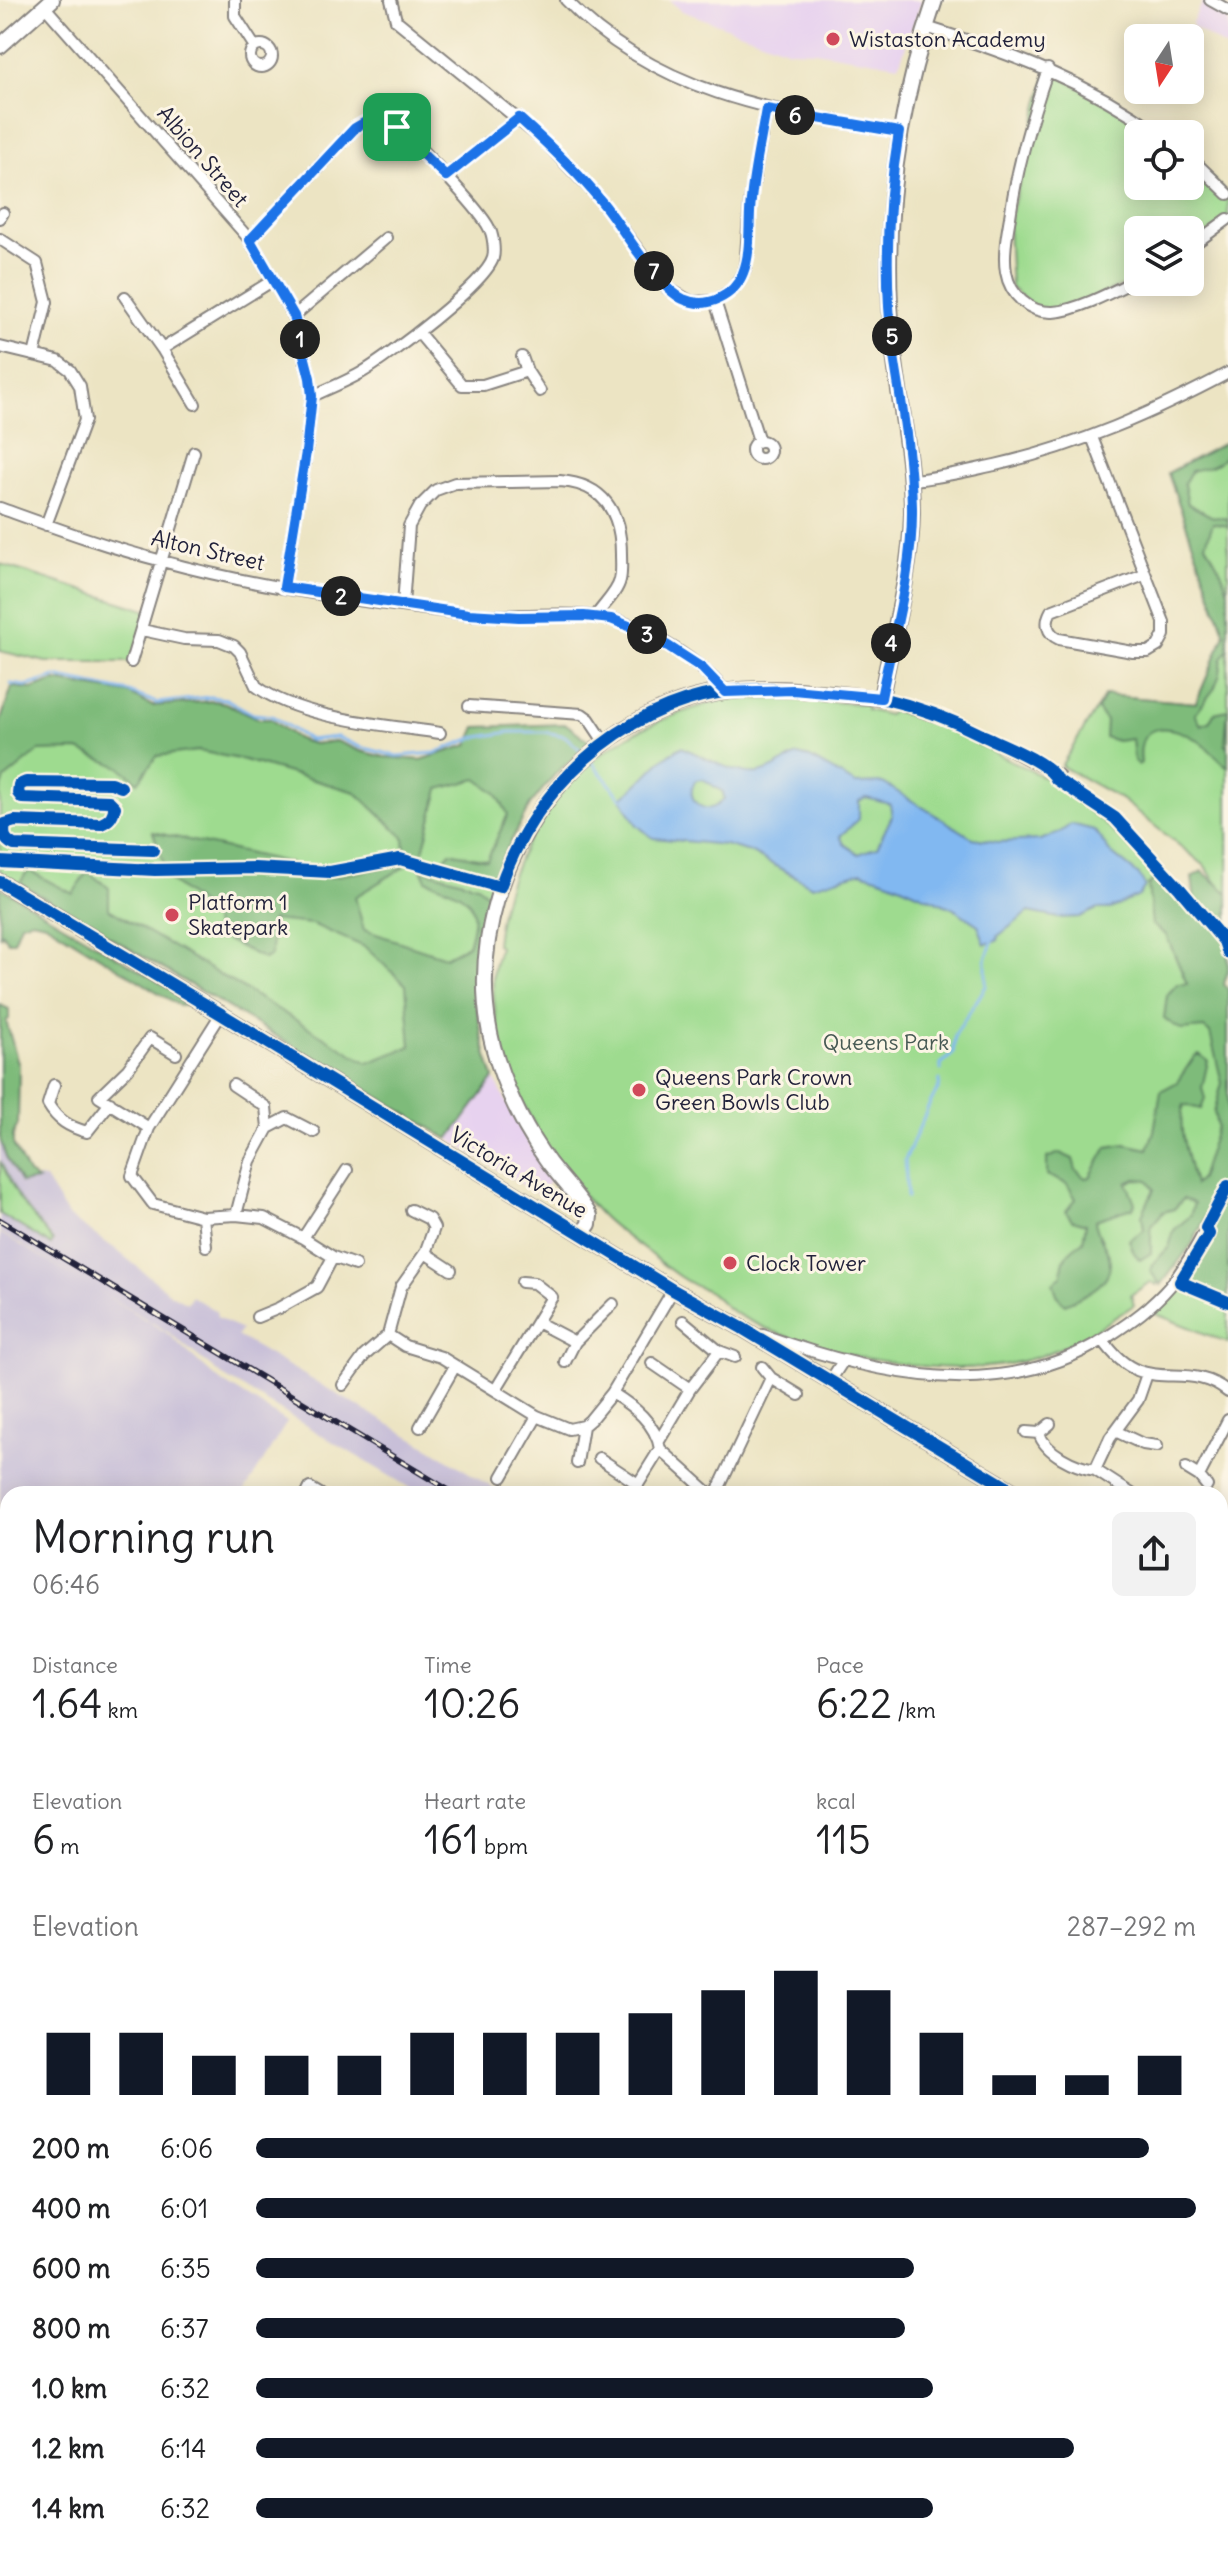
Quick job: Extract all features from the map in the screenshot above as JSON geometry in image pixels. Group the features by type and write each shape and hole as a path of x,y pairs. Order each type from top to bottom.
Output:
{"street":[{"path":"235,0 235,16 255,47"},
{"path":"391,0 396,20 519,118 574,170 667,288 692,302 715,301 734,288 745,269 750,202 766,109"},
{"path":"566,0 638,57 689,83 766,109 899,132"},
{"path":"881,698 912,523 909,447 893,348 888,282 890,193 909,83 935,0"},
{"path":"1210,0 1228,10"},
{"path":"0,46 48,3"},
{"name":"Albion Street","path":"48,3 250,240 294,316 312,396 284,587"},
{"path":"926,27 1048,69 1103,96 1139,120"},
{"path":"1048,69 1028,131 1013,194 1005,261 1008,281 1015,294 1028,306 1055,312 1124,285"},
{"path":"446,176 519,118"},
{"path":"250,240 355,128 367,121 379,120 397,127 446,176 491,230 494,256 484,274 418,332 363,372 312,396"},
{"path":"1204,169 1227,190"},
{"path":"1204,237 1228,219"},
{"path":"294,316 386,238"},
{"path":"0,239 37,263 47,302 34,355"},
{"path":"162,349 272,281"},
{"path":"125,297 162,349 195,404"},
{"path":"715,301 759,441"},
{"path":"418,332 462,385 483,385 527,371"},
{"path":"0,347 58,361 75,376 80,386 85,420 46,525"},
{"path":"522,357 540,391"},
{"path":"911,480 1031,457 1092,437 1173,403 1228,373"},
{"path":"1092,437 1165,628 1162,641 1154,649 1133,652 1059,639 1050,633 1047,625 1051,611 1144,575"},
{"path":"131,662 194,452"},
{"path":"403,605 409,526 420,506 436,490 455,483 560,481 591,488 606,501 619,523 621,579 616,591 596,616"},
{"name":"Alton Street","path":"0,508 162,561 284,587 496,616 596,616 623,623 649,635 702,668 725,692"},
{"path":"142,630 184,639 227,642 240,652 256,686 301,706 342,718 440,733"},
{"path":"582,1234 590,1216 530,1135 505,1083 490,1033 486,985 492,916 508,866 541,807 580,764 630,727 668,709 725,692 793,690 881,698 963,725 1058,775"},
{"path":"469,706 582,714 589,719 600,747"},
{"name":"Victoria Avenue","path":"0,882 1002,1486"},
{"path":"221,1014 149,1128 132,1176 153,1204 203,1217 236,1215 264,1218 333,1257 355,1265"},
{"path":"149,1128 99,1097 128,1069 150,1038 176,1054"},
{"path":"54,1085 48,1104 54,1116 70,1127 87,1132 98,1122 110,1103"},
{"path":"233,1085 266,1107 268,1128"},
{"path":"236,1215 250,1161 268,1128 287,1118 314,1132"},
{"path":"303,1238 347,1170"},
{"path":"742,1328 843,1361 920,1376 995,1376 1050,1365 1103,1340 1135,1319 1174,1281 1194,1251 1228,1186"},
{"path":"343,1385 364,1356 388,1335 401,1287 425,1253 434,1228 429,1219 411,1210"},
{"path":"203,1217 206,1246"},
{"path":"425,1253 451,1270"},
{"path":"257,1317 317,1287 333,1257"},
{"path":"496,1389 552,1297 534,1283 522,1282"},
{"path":"577,1463 583,1426 612,1393 673,1290"},
{"path":"565,1362 575,1342 613,1304"},
{"path":"683,1321 719,1351 735,1357"},
{"path":"537,1322 575,1342"},
{"path":"388,1335 405,1346 441,1357 537,1416 569,1429 583,1426"},
{"path":"1103,1340 1124,1364 1147,1374 1194,1378 1228,1392"},
{"path":"637,1486 690,1389 719,1351"},
{"path":"830,1381 843,1361"},
{"path":"652,1363 690,1389"},
{"path":"420,1427 455,1366"},
{"path":"762,1367 771,1378 799,1395"},
{"path":"1095,1470 1115,1431 1138,1400 1147,1374"},
{"path":"717,1486 771,1378"},
{"path":"612,1393 637,1408 659,1445 704,1486"},
{"path":"502,1477 537,1416"},
{"path":"1199,1476 1228,1420"},
{"path":"1026,1432 1039,1433 1050,1424"},
{"path":"1115,1431 1143,1444 1157,1446"},
{"path":"1039,1433 1041,1439 1060,1456 1073,1464 1095,1470 1120,1486"},
{"path":"599,1458 632,1486"},
{"path":"1186,1468 1207,1486"}],"shaded area":[{"name":"Wistaston Academy","path":"669,0 922,0 899,65 815,51 789,50 682,11"},
{"path":"1204,0 1228,10 1228,49 1204,34 1204,24 1192,22"},
{"path":"494,1078 522,1132 552,1179 537,1194 449,1139"},
{"path":"0,1139 21,1183 36,1177 45,1179 69,1217 171,1294 187,1303 191,1296 216,1311 217,1317 241,1330 237,1336 490,1486 407,1486 221,1375 168,1332 95,1289 167,1333 215,1377 287,1422 248,1486 0,1486 0,1233 94,1288 0,1232 0,1214 51,1244 53,1242 19,1199 0,1161"}],"green space":[{"path":"1048,69 1136,120 1124,120 1124,200 1204,200 1204,171 1228,194 1228,219 1204,237 1204,216 1124,216 1124,285 1069,309 1040,311 1011,288 1008,226"},
{"path":"1228,441 1228,899 1204,865 1121,799 1061,766 1105,695 1196,703 1225,634 1168,473"},
{"path":"1228,441 1225,456 1217,464 1191,471 1184,484 1188,504 1211,516 1228,519 1228,526 1213,523 1206,544 1228,591 1228,649 1222,658 1214,689 1195,714 1201,725 1209,722 1214,713 1228,710 1225,743 1228,746 1228,767 1200,742 1168,729 1150,732 1144,738 1141,763 1138,765 1134,761 1132,739 1117,741 1105,737 1106,721 1097,709 1105,695 1196,703 1225,634 1168,473"},
{"path":"0,564 148,611 131,662 46,662 0,651"},
{"path":"55,681 128,693 152,706 214,701 225,703 259,719 270,719 298,739 314,744 336,741 384,757 421,760 468,745 521,821 493,876 485,902 477,952 480,1027 494,1078 449,1139 0,872 0,723 12,687 32,689"},
{"path":"55,681 128,693 152,706 214,701 225,703 259,719 270,719 306,742 336,741 384,757 421,760 468,745 476,727 566,724 592,743 556,773 530,805 494,874 485,876 447,866 443,860 450,852 487,860 508,814 496,793 477,779 439,789 421,859 405,854 404,837 355,792 244,760 198,751 157,756 138,782 120,767 78,750 39,751 5,779 0,793 0,723 12,687 32,689"},
{"name":"Queens Park","path":"724,699 866,704 867,710 888,715 893,710 949,730 1050,780 1104,823 1166,888 1221,985 1228,1166 1177,1263 1156,1285 1150,1282 1131,1295 1134,1305 1090,1333 1059,1349 1026,1360 946,1368 842,1353 778,1333 733,1312 711,1293 682,1278 615,1228 577,1188 539,1134 511,1073 495,1009 493,972 499,947 496,944 500,916 519,860 548,808 588,764 651,725"},
{"path":"153,832 290,863 292,876 330,877 397,865 404,867 355,897 364,930 445,957 468,945 472,908 461,895 426,880 421,869 477,885 488,895 478,942 476,987 481,1032 494,1078 449,1139 20,883 28,870 73,894 87,871 109,888 109,909 368,1063 411,1046 406,985 365,947 312,924 272,920 271,955 264,959 217,935 212,914 169,880"},
{"path":"1202,871 1228,893 1228,971 1224,984 1228,990 1228,1175 1192,1244 1161,1285 1150,1271 1152,1265 1169,1247 1174,1230 1190,1216 1194,1203 1183,1199 1174,1209 1163,1212 1151,1226 1151,1253 1140,1260 1129,1240 1144,1230 1142,1215 1154,1189 1148,1180 1135,1179 1127,1183 1135,1203 1133,1208 1095,1220 1109,1256 1108,1274 1097,1287 1065,1304 1058,1297 1053,1283 1062,1275 1067,1255 1083,1241 1086,1224 1072,1220 1066,1211 1076,1199 1067,1184 1047,1175 1047,1158 1060,1153 1073,1159 1076,1170 1085,1178 1090,1177 1107,1147 1125,1144 1148,1149 1161,1091 1177,1082 1199,1054 1208,1061 1202,1088 1205,1099 1201,1109 1184,1105 1181,1123 1194,1185 1200,1179 1217,1126 1214,1112 1222,1083 1210,1033 1204,1028 1182,1030 1164,1019 1167,995 1177,984 1187,984 1166,935 1152,925 1148,885 1158,876 1182,900 1191,904 1194,894 1192,877"},
{"path":"0,887 193,1002 180,1006 45,923 32,920 21,923 14,941 8,941 2,933 0,937"},
{"path":"0,1005 9,1009 9,1019 6,1021 19,1066 18,1124 13,1144 28,1174 38,1180 21,1183 0,1139"},
{"path":"0,1161 19,1199 53,1241 51,1245 0,1214"},
{"path":"1228,1187 1228,1302 1180,1282"},
{"path":"1180,1282 1228,1302 1228,1343 1146,1310"}],"water":[{"path":"681,747 749,773 769,770 798,755 810,758 856,784 883,783 973,838 997,842 1040,840 1059,833 1071,824 1094,830 1110,852 1140,876 1145,886 1139,896 1110,909 1097,909 1080,917 1059,918 1029,912 998,936 997,941 985,944 978,925 952,908 890,881 861,872 812,886 750,852 725,845 653,838 637,825 621,798","holes":["703,779 723,792 724,798 712,808 699,806 692,795 696,780","866,798 890,804 892,816 877,847 859,854 844,844 840,836 859,819 859,801"]}],"waterway":[{"path":"11,684 27,686 56,677 129,692 157,703 210,697 226,699 253,714 272,716 309,740 337,737 360,747 397,756 435,753 473,738 510,732 545,732 565,736 586,755"},
{"path":"591,761 621,798"},
{"path":"941,1070 941,1064 953,1054 955,1035 986,986 986,959 992,942"},
{"path":"907,1198 905,1160 940,1080"}],"railway":[{"path":"0,1220 442,1486"}],"cycle path":[{"path":"0,862 155,870 254,868 330,872 400,859 500,887 515,851 534,818 585,759 615,735 685,701 723,692 761,689 801,691 874,697 908,705 960,724 1035,760 1056,779 1115,818 1224,941 1228,953"},
{"path":"121,787 111,783 26,782 19,785 18,793 22,798 109,801 115,807 110,818 101,824 15,821 5,824 5,837 14,845 153,850"},
{"path":"0,882 673,1290 1005,1486"},
{"path":"1228,1186 1206,1228 1209,1234 1180,1282 1228,1302"}],"place":[{"name":"Wistaston Academy","path":"833,39"},
{"name":"Platform 1 Skatepark","path":"172,915"},
{"name":"Queens Park Crown Green Bowls Club","path":"639,1090"},
{"name":"Clock Tower","path":"730,1263"}],"route":[{"path":"766,109 899,132 890,193 888,282 893,348 909,447 912,523 881,698 793,690 725,692 702,668 668,646 623,623 596,616 468,614 284,587 312,396 294,316 250,240 355,128 367,121 379,120 397,127 446,176 519,118 598,197 667,288 684,299 703,303 715,301 734,288 745,269 750,202 766,109"}]}
